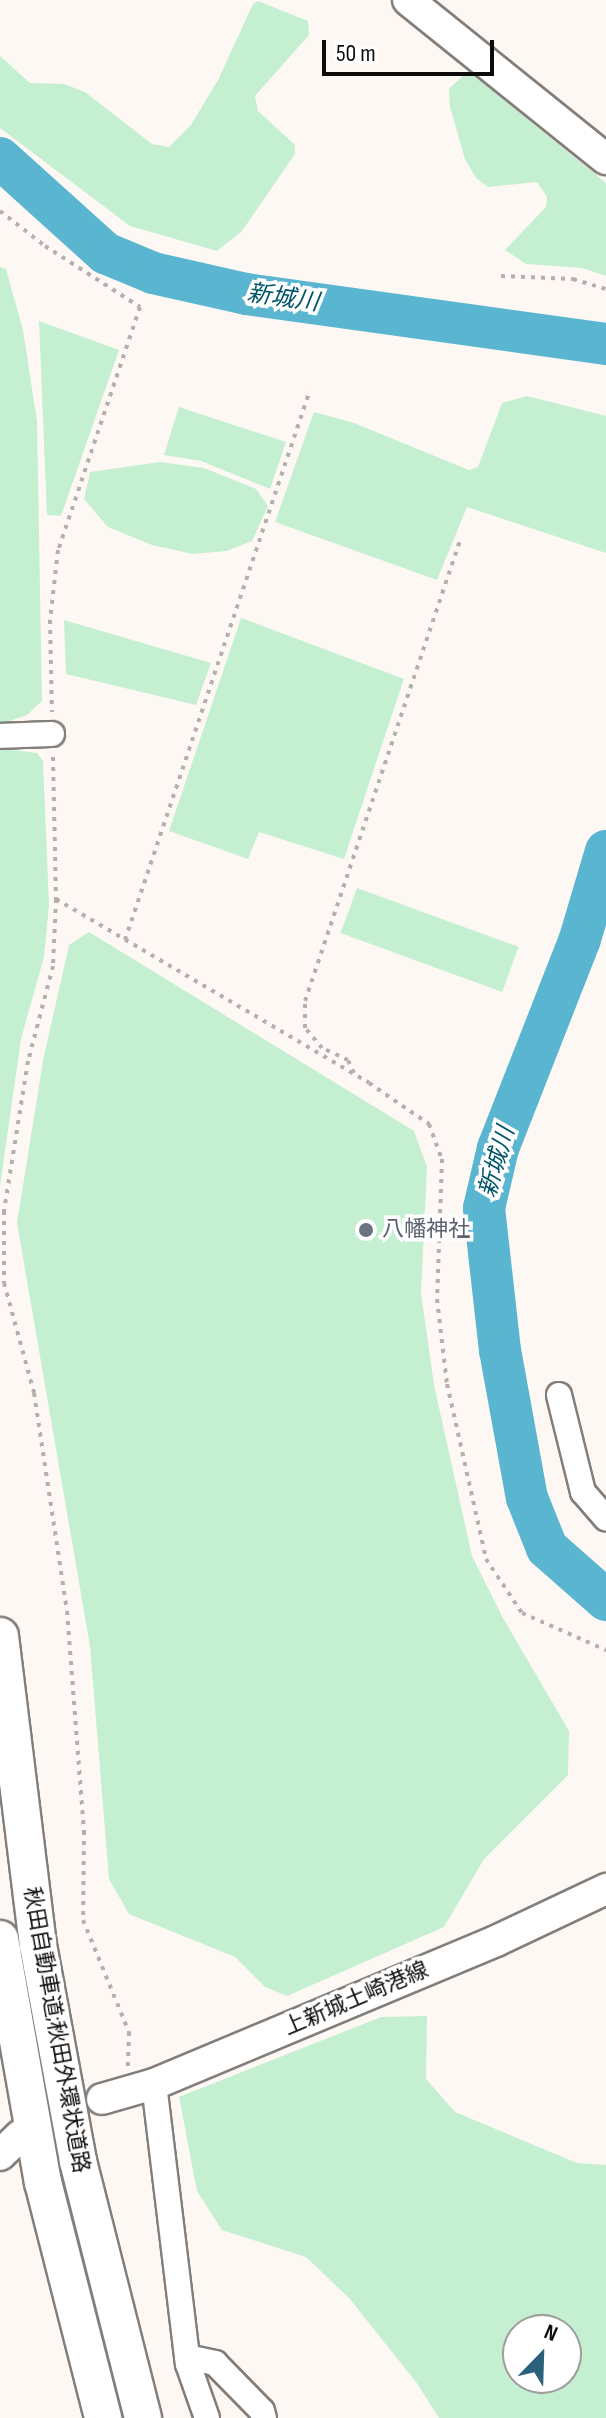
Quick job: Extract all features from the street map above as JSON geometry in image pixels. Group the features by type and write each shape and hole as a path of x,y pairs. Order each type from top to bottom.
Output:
{"highway":[{"name":"秋田自動車道;秋田外環状道路","path":"0,1636 36,1930 52,2022 78,2161 143,2418"},
{"name":"秋田自動車道;秋田外環状道路","path":"0,1939 43,2182 103,2418"}],"main road":[{"path":"408,0 606,159"},
{"name":"上新城土崎港線","path":"127,2092 496,1941 606,1889"}],"street":[{"path":"0,736 52,734"},
{"path":"559,1395 583,1492 606,1518"},
{"path":"127,2092 187,2357 207,2418"},
{"path":"187,2357 215,2363 262,2411 264,2418"}],"path":[{"path":"0,211 45,246 140,307 58,550 50,620 56,899 53,966 28,1061 4,1211 4,1283 34,1393 67,1611 84,1831 83,1920 129,2032 127,2092"},
{"path":"501,276 573,279 606,289"},
{"path":"125,940 310,390"},
{"path":"355,1075 348,1060 322,1048 305,1028 305,1001 460,541"},
{"path":"56,899 355,1075 429,1124 442,1159 437,1299 447,1384 486,1559 522,1613 606,1650"}],"green space":[{"path":"258,1 308,21 309,35 255,96 258,111 295,145 295,154 242,231 217,251 130,226 0,128 0,56 30,83 64,84 85,92 152,144 169,147 191,125 218,80 253,4"},
{"path":"468,71 606,183 606,276 582,268 526,264 505,250 546,207 547,197 537,182 488,187 476,178 465,159 450,107 449,89"},
{"path":"0,267 6,269 23,330 37,421 42,701 27,715 9,721 13,750 37,753 43,761 49,905 44,957 21,1039 0,1186"},
{"path":"39,321 119,350 61,516 47,515"},
{"path":"527,396 606,416 606,553 467,507 437,580 275,522 314,412 354,423 469,470 478,467 502,403"},
{"path":"179,407 286,442 270,489 201,461 164,455"},
{"path":"160,462 204,468 256,489 268,506 252,541 227,551 193,554 152,545 108,527 84,499 90,472"},
{"path":"241,618 404,679 344,859 259,832 248,859 169,831"},
{"path":"64,620 211,663 196,705 66,674"},
{"path":"357,888 519,947 502,992 341,933"},
{"path":"89,932 414,1131 427,1167 421,1293 434,1385 472,1556 503,1618 569,1731 568,1775 484,1859 444,1927 287,1996 265,1987 235,1957 129,1914 109,1879 90,1646 17,1223 43,1061 69,945"},
{"path":"427,2016 426,2079 455,2112 577,2163 606,2165 606,2418 439,2418 416,2382 349,2298 306,2257 222,2230 197,2191 179,2097 381,2017"}],"waterway":[{"name":"新城川","path":"0,158 105,253 153,273 246,294 606,344"},
{"name":"新城川","path":"606,851 580,939 498,1148 484,1208 500,1350 527,1498 547,1548 606,1600"}],"place":[{"name":"八幡神社","path":"366,1230"}]}
